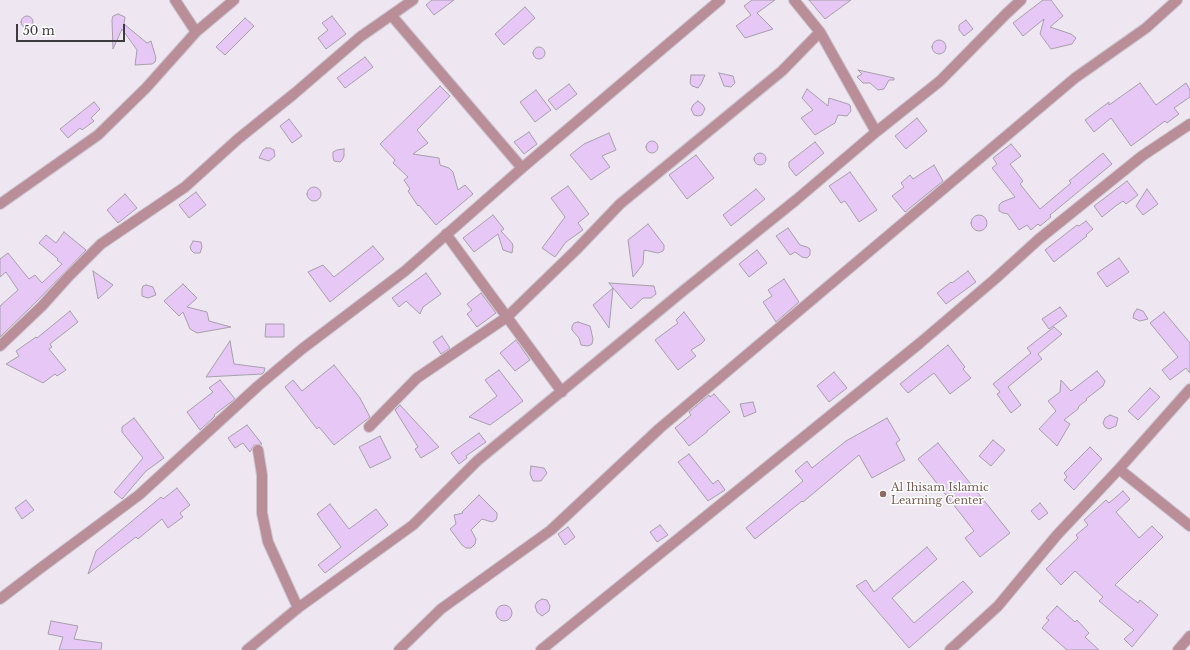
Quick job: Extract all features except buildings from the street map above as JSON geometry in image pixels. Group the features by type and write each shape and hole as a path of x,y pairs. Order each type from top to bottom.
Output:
{"street":[{"path":"174,0 196,32"},
{"path":"0,204 98,135 146,88 196,32 234,0"},
{"path":"0,346 42,306 100,244 185,187 238,139 360,37 413,0"},
{"path":"0,599 140,495 258,386 302,349 405,271 522,168 720,0"},
{"path":"794,0 820,32 876,132"},
{"path":"248,650 298,608 413,525 477,462 683,291 796,200 876,132 940,81 1021,0"},
{"path":"399,650 441,610 551,530 660,428 1075,78 1146,28 1177,0"},
{"path":"392,16 522,168"},
{"path":"369,427 418,378 507,317 576,250 620,204 782,71 820,32"},
{"path":"541,650 920,343 1039,239 1142,156 1190,124"},
{"path":"446,234 562,392"},
{"path":"950,650 998,606 1057,535 1119,469 1190,389"},
{"path":"258,450 262,476 262,514 268,542 298,608"},
{"path":"1119,469 1190,526"},
{"path":"1178,650 1190,636"}],"place":[{"name":"Al Ihisam Islamic Learning Center","path":"883,494"}]}
